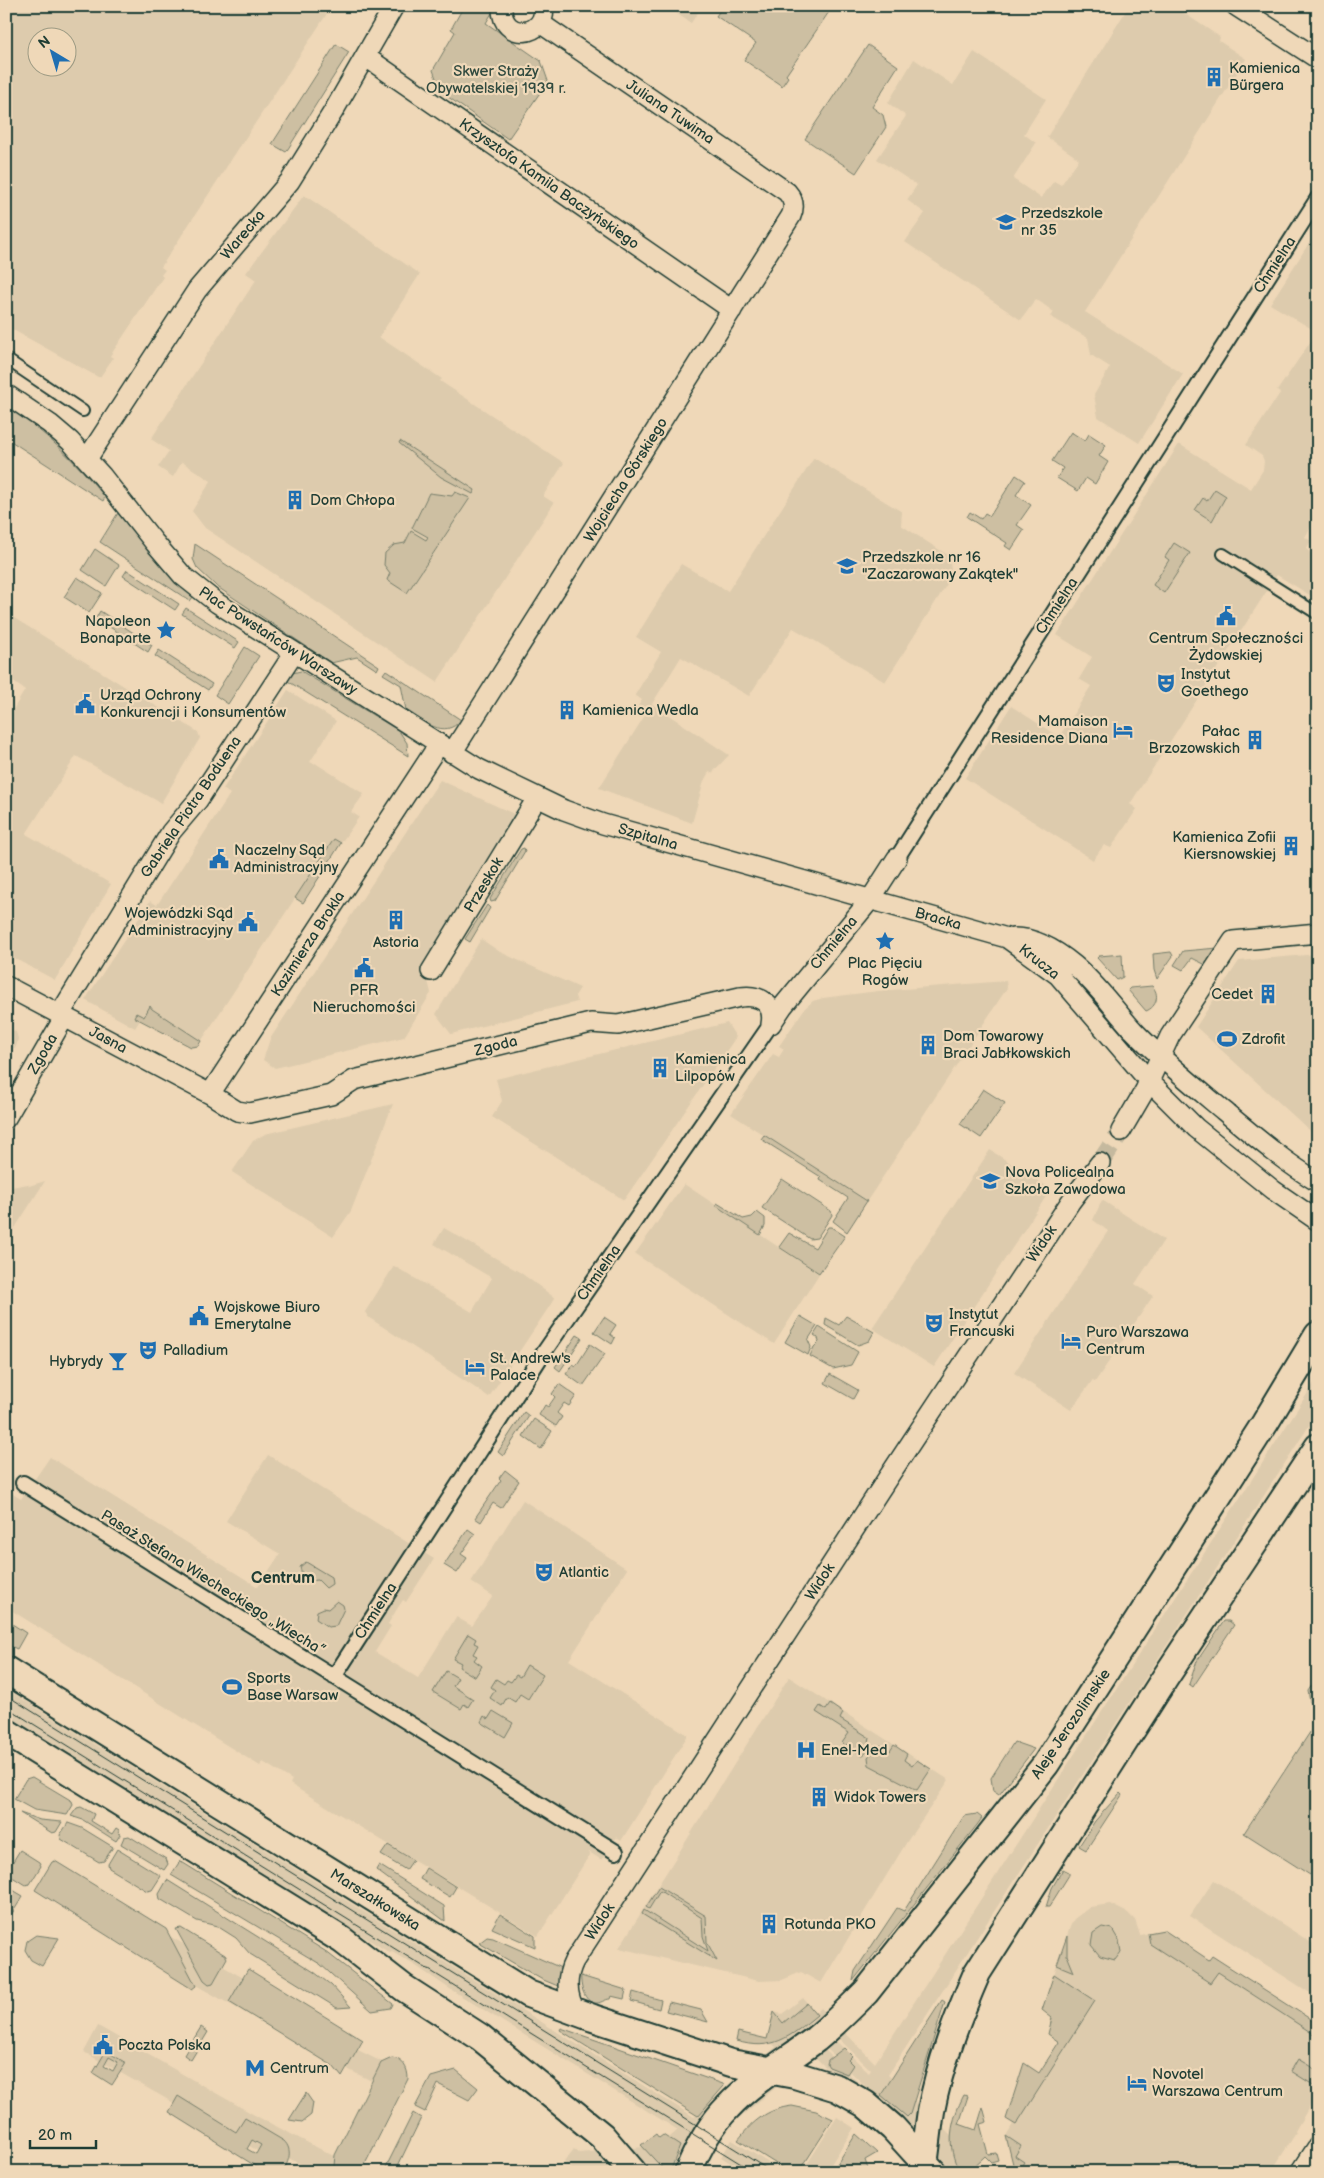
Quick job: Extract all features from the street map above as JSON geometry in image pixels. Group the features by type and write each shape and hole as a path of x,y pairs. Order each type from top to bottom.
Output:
{"main road":[{"name":"Aleje Jerozolimskie","path":"688,2172 708,2132 728,2107 751,2086 834,2023 866,1992 1046,1764 1265,1423 1318,1335"},
{"path":"927,2168 931,2110 946,2052 959,2013 977,1973 1165,1678 1318,1447"},
{"name":"Marszałkowska","path":"6,1670 528,1994 575,2012 731,2063 818,2081 857,2099 893,2128 927,2168"},
{"path":"6,1732 342,1940 404,1988 491,2046 602,2136 633,2172"}],"street":[{"name":"Warecka","path":"87,459 188,302 290,180 366,57 394,6"},
{"name":"Juliana Tuwima","path":"502,6 504,20 514,30 528,31 542,15 787,192 794,205"},
{"path":"1236,6 1318,59"},
{"name":"Krzysztofa Kamila Baczyńskiego","path":"366,57 732,310"},
{"name":"Chmielna","path":"334,1677 540,1358 783,1006 870,900 1318,198"},
{"name":"Wojciecha Górskiego","path":"445,748 732,310 791,216 794,205"},
{"name":"Plac Powstańców Warszawy","path":"6,394 50,424 87,459 183,576 217,603 294,654 445,748"},
{"name":"Gabriela Piotra Boduena","path":"63,1015 171,832 198,800 294,654"},
{"name":"Szpitalna","path":"445,748 479,769 564,810 621,830 870,900"},
{"name":"Kazimierza Brokla","path":"210,1094 445,748"},
{"name":"Przeskok","path":"432,971 537,798"},
{"name":"Bracka","path":"870,900 1007,938"},
{"path":"1121,1131 1150,1081 1170,1036 1233,941 1318,933"},
{"name":"Krucza","path":"1007,938 1033,940 1058,953 1088,978 1133,1030 1184,1078 1272,1150 1318,1182"},
{"name":"Krucza","path":"1007,938 1058,975 1150,1081 1196,1128 1273,1190 1318,1220"},
{"name":"Jasna","path":"6,986 210,1094"},
{"name":"Zgoda","path":"210,1094 237,1111 256,1112 331,1095 354,1080 591,1023 618,1025 749,996 767,1003 771,1008 771,1024"},
{"name":"Zgoda","path":"6,1118 63,1015"},
{"name":"Widok","path":"575,2012 567,1989 568,1977 574,1962 886,1479 1071,1201 1100,1163"},
{"name":"Pasaż Stefana Wiecheckiego „Wiecha”","path":"24,1483 616,1852"},
{"path":"1301,2172 1318,2146"}],"lane":[{"path":"6,359 83,411"},
{"path":"1223,554 1318,614"}],"shaded area":[{"path":"6,6 332,6 161,267 165,270 161,275 163,277 110,356 113,358 100,377 6,326"},
{"path":"671,6 702,6 691,23 670,9"},
{"path":"1129,6 1173,6 1220,37 1219,41 1246,59 1085,312 1183,374 1139,443 1098,417 1094,395 1110,367 1091,355 1088,338 1051,317 1054,312 1036,299 1021,320 905,242 925,213 907,200 917,185 877,159 906,116 888,103 914,59 953,85 974,52 1046,99 1024,134 1036,143 1013,179 1041,198 1054,181 1061,185 1079,159 1047,137"},
{"path":"304,195 420,274 379,337 442,379 440,381 564,463 543,496 554,503 437,682 205,528 192,511 211,481 182,462 173,477 158,467 169,451 151,439 256,280 246,273"},
{"path":"1318,229 1318,515 1305,537 1311,541 1306,549 1318,558 1318,600 1277,575 1130,804 1137,809 1111,848 1104,845 1093,860 965,778 1011,706 1059,737 1091,686 1079,679 1092,657 1057,635 1179,444 1251,489 1263,470 1264,461 1262,456 1246,445 1280,393 1277,391 1317,332 1270,304"},
{"path":"814,458 902,512 901,525 949,556 952,576 885,682 793,628 749,696 681,657 652,704 729,755 712,773 709,772 704,781 692,823 599,788 647,712 638,706 642,700 635,695 661,652 636,637 681,564 728,591"},
{"path":"6,613 198,732 200,738 161,803 76,756 26,834 111,884 55,980 6,954 6,717 8,718 25,690 9,679 6,682"},
{"path":"288,690 336,721 310,762 315,763 364,794 351,812 359,817 341,843 334,839 198,1046 191,1047 140,1020 135,1028 85,1000 150,901 157,905 230,794 223,789"},
{"name":"Astoria","path":"440,780 516,815 424,965 431,993 404,1037 275,1068 263,1060 270,1039"},
{"path":"481,939 500,952 580,988 575,996 577,1002 451,1034 436,1014"},
{"name":"Cedet","path":"1318,954 1318,1138 1196,1027 1239,961"},
{"path":"1006,981 1007,988 867,1201 731,1114 773,1054 779,1057 784,1049 779,1046 805,1008 813,1001 878,991"},
{"path":"727,1023 736,1037 624,1200 492,1117 502,1101 496,1079"},
{"path":"7,1028 16,1032 18,1039 16,1047 9,1051 12,1055 6,1065"},
{"path":"393,1104 351,1211 333,1237 232,1172 253,1141 265,1134"},
{"path":"990,1150 1051,1189 934,1367 872,1328"},
{"path":"45,1181 6,1242 6,1188 28,1184 29,1186"},
{"path":"684,1184 819,1274 774,1344 635,1254"},
{"name":"Puro Warszawa Centrum","path":"1102,1200 1164,1240 1135,1284 1153,1296 1095,1382 1092,1381 1071,1410 1014,1373 1108,1231 1093,1220"},
{"path":"444,1228 521,1273 555,1298 489,1397 368,1317 365,1312 394,1266 472,1312 492,1278 434,1244"},
{"path":"1318,1377 1318,1412 888,2075 953,2138 986,2156 968,2172 958,2165 954,2172 915,2172 898,2138 814,2056 693,2156 686,2172 575,2172 564,2162 574,2149 579,2153 644,2147 644,2143 653,2136 661,2145 678,2130 416,1966 392,1952 390,1953 6,1714 6,1689 694,2117 776,2047 767,2039 774,2012 782,2014 803,1998 816,2013 821,2008 875,2063","holes":["831,2036 837,2037 871,2070 869,2073","823,2045 893,2113 891,2115 824,2049"]},
{"path":"268,1455 434,1559 406,1602 403,1600 397,1609 388,1624 391,1626 375,1652 418,1678 456,1617 472,1626 493,1596 471,1582 523,1500 627,1569 569,1660 688,1735 621,1841 616,1837 602,1860 589,1852 589,1856 538,1936 290,1784 292,1780 263,1762 260,1766 6,1607 6,1490 21,1499 50,1457 258,1587 280,1554 226,1521"},
{"path":"789,1677 949,1780 908,1840 821,1983 801,1972 782,1980 759,1981 619,1948"},
{"path":"1214,1880 1318,1947 1318,1998 1190,1916"},
{"path":"1110,1904 1128,1913 1135,1920 1140,1935 1164,1930 1209,1960 1212,1956 1318,2024 1314,2029 1318,2031 1318,2047 1315,2052 1318,2054 1318,2092 1295,2131 1296,2133 1271,2172 1021,2172 1019,2170 1015,2156 1021,2146 1006,2136 1013,2124 1006,2119 1024,2063 1039,2073 1059,2042 1048,2034 1052,2018 1042,2010 1070,1927 1074,1919 1090,1907"},
{"path":"171,1937 351,2039 348,2045 400,2071 390,2090 333,2062 160,1965 162,1954"},
{"path":"98,2026 258,2117 353,2166 350,2172 315,2172 283,2155 279,2163 84,2052"},
{"path":"837,2117 854,2128 826,2172 802,2172"},
{"path":"732,2140 783,2172 745,2172 721,2157"}],"green space":[{"name":"Skwer Straży Obywatelskiej 1939 r.","path":"464,6 496,6 486,23 541,61 548,81 508,139 441,92 433,70 455,32 451,29"},
{"path":"723,6 833,6 786,75 788,77 782,86 744,60 756,43 716,16"},
{"path":"336,44 349,52 286,152 272,144"},
{"path":"868,45 898,66 872,107 883,115 886,127 856,173 805,139"},
{"path":"6,406 34,426 71,459 105,497 103,501 6,438"},
{"path":"1071,432 1085,441 1089,434 1106,445 1099,456 1108,462 1095,484 1086,478 1078,491 1057,478 1063,468 1052,461"},
{"path":"400,441 475,490 473,494 441,477 399,443"},
{"path":"1016,475 1025,481 1016,495 1031,505 1017,525 1024,530 1011,550 1005,546 1007,543 967,517 970,512 981,519 985,513 990,516"},
{"path":"1215,489 1226,496 1212,521 1195,510 1203,498 1207,501"},
{"path":"455,492 470,498 407,593 387,580 390,573 384,565 385,553 394,545 405,543 411,531 426,540 428,537 412,528 429,493 452,496"},
{"path":"118,513 163,567 193,597 190,601 100,542"},
{"path":"1174,543 1190,553 1164,593 1153,585 1169,560 1165,557"},
{"path":"195,544 379,666 377,670 357,657 331,663 216,586 197,568 193,559"},
{"path":"95,549 119,565 106,586 82,570"},
{"path":"127,570 179,604 175,610 123,576"},
{"path":"77,577 102,593 89,613 64,597"},
{"path":"186,608 239,642 235,648 182,614"},
{"path":"100,611 152,645 148,652 96,618"},
{"path":"245,647 259,656 228,704 215,695"},
{"path":"159,650 212,684 208,690 155,656"},
{"path":"386,670 461,720 454,726 441,729 434,727 406,710 401,685 383,674"},
{"path":"301,671 399,731 407,743 408,756 286,680 292,673"},
{"path":"334,839 341,843 303,903 295,898"},
{"path":"524,848 525,851 495,901 491,902 490,899 521,849"},
{"path":"487,905 490,908 470,942 465,939"},
{"path":"1218,948 1206,965 1192,958 1183,970 1174,965 1183,951"},
{"path":"1171,952 1173,956 1157,979 1154,970 1153,954"},
{"path":"1122,954 1123,977 1117,980 1097,958 1099,956"},
{"path":"1152,986 1157,996 1153,1007 1146,1011 1128,990 1130,988"},
{"path":"150,1006 201,1041 198,1046 191,1047 134,1017 136,1013 144,1017"},
{"path":"983,1089 1005,1103 981,1138 960,1124"},
{"path":"764,1135 867,1201 847,1232 833,1221 848,1198 820,1180 821,1177 761,1139"},
{"path":"782,1179 831,1211 832,1215 817,1238 810,1239 762,1208"},
{"path":"717,1203 743,1219 752,1217 757,1212 765,1218 765,1226 760,1235 715,1205"},
{"path":"828,1227 845,1236 819,1273 779,1247 789,1233 815,1248"},
{"path":"800,1316 817,1326 808,1340 811,1347 808,1355 785,1342"},
{"path":"846,1316 874,1332 869,1341 858,1345 825,1325 826,1318 839,1325"},
{"path":"604,1317 616,1325 610,1334 615,1338 612,1344 594,1332"},
{"path":"819,1327 858,1352 851,1365 833,1369 810,1356 814,1347 819,1342 818,1338 814,1335"},
{"path":"577,1335 582,1338 560,1371 555,1367"},
{"path":"590,1344 605,1354 583,1386 566,1374 573,1364 576,1366"},
{"path":"830,1374 858,1390 853,1399 825,1383"},
{"path":"559,1384 576,1396 569,1406 564,1403 557,1413 562,1417 556,1426 539,1415 545,1405 548,1407 555,1397 552,1394"},
{"path":"524,1412 529,1416 503,1456 498,1452"},
{"path":"534,1419 552,1431 541,1449 523,1436"},
{"path":"505,1470 519,1481 501,1508 493,1503 481,1522 475,1518 501,1480 499,1478"},
{"path":"468,1529 475,1534 461,1554 467,1558 457,1573 444,1565"},
{"path":"306,1562 331,1577 332,1584 326,1588 318,1580 308,1581 303,1578 300,1567"},
{"path":"337,1601 343,1605 344,1609 336,1626 328,1627 316,1619 317,1611 324,1608 328,1609"},
{"path":"6,1620 26,1633 17,1649 6,1644"},
{"path":"1224,1621 1229,1621 1234,1625 1193,1687 1189,1684 1197,1661"},
{"path":"468,1634 476,1639 474,1643 478,1645 473,1654 477,1656 474,1660 482,1666 475,1677 459,1667 461,1663 453,1659"},
{"path":"527,1665 543,1675 528,1699 520,1694 515,1702 507,1697 502,1706 490,1698 495,1690 491,1687 496,1679 504,1684 507,1680 511,1682 516,1675 520,1677"},
{"path":"446,1671 458,1678 453,1686 473,1699 468,1707 464,1704 461,1709 433,1692"},
{"path":"1318,1676 1318,1708 1310,1702 1308,1691"},
{"path":"830,1704 843,1713 840,1719 870,1738 867,1752 862,1756 847,1744 846,1746 842,1743 849,1733 816,1712 820,1706 826,1710"},
{"path":"493,1711 513,1723 505,1737 481,1722 484,1716 488,1719"},
{"path":"1318,1720 1318,1863 1310,1875 1244,1833"},
{"path":"1014,1742 1034,1749 999,1795 993,1791 991,1778"},
{"path":"880,1745 890,1751 894,1745 907,1754 904,1760 912,1766 917,1760 931,1769 917,1790 869,1765 868,1757"},
{"path":"32,1777 72,1801 73,1805 67,1815 34,1810 14,1799 26,1779"},
{"path":"1120,1793 1122,1795 1086,1850 1079,1846 1095,1821"},
{"path":"81,1807 94,1814 91,1821 112,1834 116,1828 119,1830 120,1835 116,1841 83,1820 71,1816 77,1808"},
{"path":"20,1813 40,1820 62,1822 56,1832 52,1833"},
{"path":"977,1814 982,1818 977,1825 853,1981 855,1971 897,1908 904,1911 964,1816"},
{"path":"68,1823 82,1828 113,1847 104,1861 99,1862 61,1839 60,1835"},
{"path":"129,1836 166,1859 168,1864 164,1870 121,1844 124,1837"},
{"path":"388,1845 413,1860 406,1870 381,1855"},
{"path":"117,1849 161,1876 152,1890 147,1891 109,1868 108,1864"},
{"path":"20,1850 39,1862 41,1866 30,1884 25,1885 6,1873"},
{"path":"55,1861 166,1929 196,1986 192,1989 35,1890 52,1862"},
{"path":"180,1861 325,1951 393,2004 391,2008 372,2011 320,1964 171,1875"},
{"path":"379,1865 444,1906 445,1921 376,1870"},
{"path":"426,1868 456,1887 450,1897 420,1879"},
{"path":"1063,1869 1069,1872 1069,1875 1049,1907 1046,1907 1052,1888"},
{"path":"167,1880 314,1972 331,1985 351,2007 337,2008 250,1954 236,1938 217,1926 197,1921 160,1899 159,1894"},
{"path":"6,1886 23,1896 6,1923"},
{"path":"659,1887 706,1916 707,1942 717,1961 642,1914 644,1910 708,1951 703,1936 702,1918 660,1891 649,1909 646,1907"},
{"path":"500,1914 535,1936 535,1947 492,1928"},
{"path":"1102,1927 1112,1929 1119,1941 1121,1952 1115,1960 1100,1956 1091,1945 1093,1933"},
{"path":"181,1928 227,1958 213,1983 209,1984 204,1980 176,1929"},
{"path":"1164,1930 1209,1960 1212,1956 1318,2024 1314,2029 1318,2031 1318,2037 1218,1972 1210,1983 1150,1944 1148,1933"},
{"path":"36,1935 59,1938 42,1966 31,1960 25,1950 27,1941"},
{"path":"1067,1936 1067,1955 1074,1972 1057,1965"},
{"path":"487,1937 561,1968 558,1986 541,1979 479,1943"},
{"path":"248,1969 363,2040 342,2077 333,2066 229,2002"},
{"path":"1054,1974 1095,2001 1016,2125 1006,2119 1024,2063 1039,2073 1059,2042 1048,2034 1052,2018 1042,2010"},
{"path":"581,1976 626,1990 624,1999 611,1996 610,1999 599,2003 591,2002 585,1996 581,1984"},
{"path":"633,1992 661,2000 659,2009 631,2001"},
{"path":"942,2000 945,2002 910,2114 907,2117 881,2095"},
{"path":"669,2002 701,2010 708,2022 666,2011"},
{"path":"807,2003 817,2015 789,2036 760,2045 736,2041 738,2032 767,2039 774,2012 783,2023"},
{"path":"201,2027 208,2032 191,2060 184,2055"},
{"path":"561,2028 723,2084 724,2086 698,2116 560,2030"},
{"path":"844,2048 852,2056 848,2060 853,2065 847,2074 829,2067 827,2064 828,2060"},
{"path":"106,2051 126,2063 112,2085 93,2073","holes":["109,2057 118,2062 113,2071 104,2066"]},
{"path":"392,2058 402,2062 407,2071 408,2079 361,2172 339,2172 334,2166 335,2155 381,2063"},
{"path":"1298,2059 1318,2071 1318,2088 1291,2071"},
{"path":"456,2070 478,2088 469,2100 438,2084 425,2112 415,2107 431,2077"},
{"path":"306,2093 313,2103 311,2115 302,2122 289,2120"},
{"path":"964,2095 968,2096 959,2124 976,2130 983,2107 987,2122 980,2124 988,2154 996,2153 998,2160 991,2162 985,2156 968,2172 960,2172 952,2153 951,2133 959,2104"},
{"path":"178,2096 236,2132 245,2118 287,2144 289,2156 287,2163 283,2171 265,2172 169,2112","holes":["252,2140 261,2145 256,2154 247,2149"]},
{"path":"792,2106 816,2111 833,2119 799,2172 789,2172 738,2140 761,2117 775,2110"},
{"path":"413,2113 421,2118 395,2172 385,2169"},
{"path":"656,2134 659,2138 663,2135 680,2146 670,2172 666,2172 641,2145"},
{"path":"856,2134 877,2153 865,2160 869,2172 832,2172"},
{"path":"1006,2136 1021,2146 1015,2156 1024,2162 1019,2170 1021,2172 1015,2172"}],"tunnel":[{"path":"1100,1163 1121,1131"}],"tram line":[{"path":"6,1695 772,2172"},
{"path":"6,1707 754,2172"}],"place":[{"name":"Kamienica Bürgera","path":"1214,77"},
{"name":"Przedszkole nr 35","path":"1006,222"},
{"name":"Dom Chłopa","path":"295,500"},
{"name":"Przedszkole nr 16 \"Zaczarowany Zakątek\"","path":"847,566"},
{"name":"Centrum Społeczności Żydowskiej","path":"1226,616"},
{"name":"Napoleon Bonaparte","path":"166,630"},
{"name":"Instytut Goethego","path":"1166,683"},
{"name":"Urząd Ochrony Konkurencji i Konsumentów","path":"85,704"},
{"name":"Kamienica Wedla","path":"567,710"},
{"name":"Mamaison Residence Diana","path":"1123,730"},
{"name":"Pałac Brzozowskich","path":"1255,740"},
{"name":"Kamienica Zofii Kiersnowskiej","path":"1291,846"},
{"name":"Naczelny Sąd Administracyjny","path":"219,859"},
{"name":"Astoria","path":"396,920"},
{"name":"Wojewódzki Sąd Administracyjny","path":"248,922"},
{"name":"Plac Pięciu Rogów","path":"885,941"},
{"name":"PFR Nieruchomości","path":"364,968"},
{"name":"Cedet","path":"1268,994"},
{"name":"Zdrofit","path":"1227,1039"},
{"name":"Dom Towarowy Braci Jabłkowskich","path":"928,1045"},
{"name":"Kamienica Lilpopów","path":"660,1068"},
{"name":"Nova Policealna Szkoła Zawodowa","path":"990,1181"},
{"name":"Wojskowe Biuro Emerytalne","path":"199,1316"},
{"name":"Instytut Francuski","path":"934,1323"},
{"name":"Puro Warszawa Centrum","path":"1071,1341"},
{"name":"Palladium","path":"148,1350"},
{"name":"Hybrydy","path":"118,1361"},
{"name":"St. Andrew's Palace","path":"475,1367"},
{"name":"Atlantic","path":"544,1572"},
{"name":"Sports Base Warsaw","path":"232,1687"},
{"name":"Enel-Med","path":"806,1750"},
{"name":"Widok Towers","path":"819,1797"},
{"name":"Rotunda PKO","path":"769,1924"},
{"name":"Poczta Polska","path":"103,2045"},
{"name":"Centrum","path":"255,2068"},
{"name":"Novotel Warszawa Centrum","path":"1137,2083"}],"district":[{"name":"Centrum","path":"283,1578"}]}
